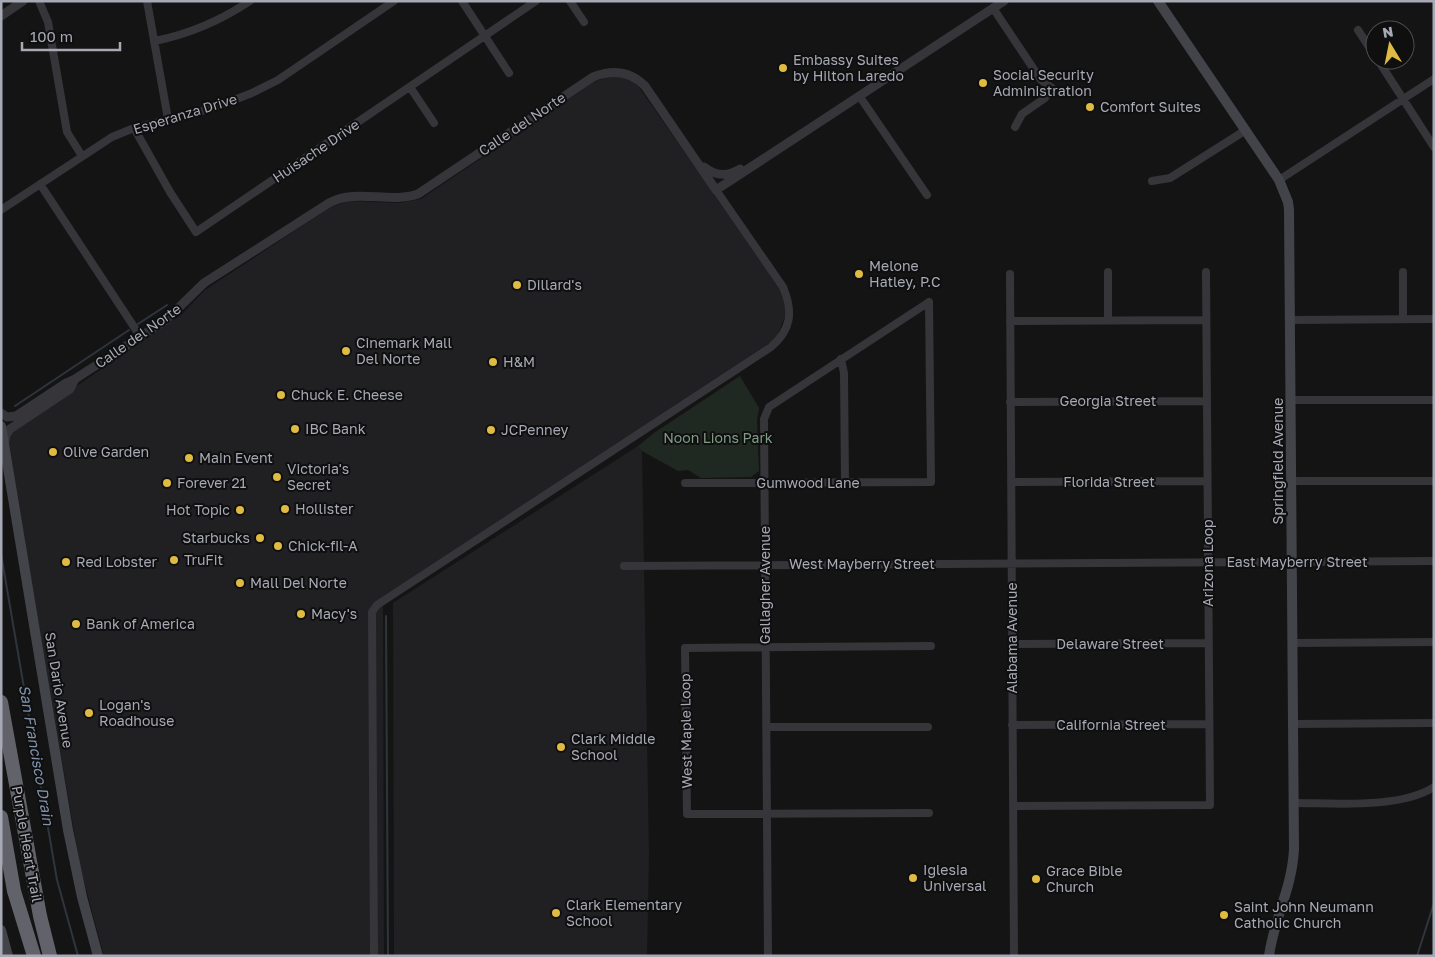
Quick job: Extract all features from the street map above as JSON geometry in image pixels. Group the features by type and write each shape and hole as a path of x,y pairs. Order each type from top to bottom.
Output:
{"highway":[{"name":"Purple Heart Trail","path":"1,702 40,916 50,956"},
{"name":"Purple Heart Trail","path":"1,817 14,891 34,956"},
{"path":"14,891 26,956"}],"main road":[{"name":"Springfield Avenue","path":"1158,1 1279,180 1288,202 1289,210 1294,849 1292,874 1274,929 1269,956"},
{"name":"San Dario Avenue","path":"1,426 70,840 82,897 98,956"},
{"path":"1,930 8,956"}],"street":[{"path":"1,16 23,1"},
{"path":"39,1 48,22 68,132 82,156"},
{"path":"147,1 168,119"},
{"path":"154,41 179,36 206,26 229,15 250,1"},
{"name":"Esperanza Drive","path":"1,210 112,137 134,128 221,105 278,80 394,1"},
{"path":"462,1 509,73"},
{"name":"Huisache Drive","path":"134,128 170,192 196,232 536,1"},
{"path":"570,1 584,22"},
{"path":"374,956 372,612 377,605 778,341 784,334 789,319 790,312 787,297 779,281 716,190 1004,1"},
{"path":"993,8 1041,80 1052,88 1045,98 1022,114 1015,127"},
{"path":"1358,30 1365,41"},
{"path":"1384,70 1434,147"},
{"name":"Calle del Norte","path":"1,412 7,417 16,416 75,379 178,310 204,283 336,199 351,196 404,198 418,194 592,76 610,71 626,73 646,86 716,190"},
{"path":"1279,180 1434,79"},
{"path":"410,87 434,123"},
{"path":"860,97 927,195"},
{"path":"1152,181 1170,178 1246,130"},
{"path":"698,163 712,173 725,175 735,172 751,162 763,159"},
{"path":"40,184 140,336"},
{"path":"1108,272 1108,320"},
{"name":"Arizona Loop","path":"1013,806 1210,805 1206,272"},
{"path":"1403,272 1403,320"},
{"name":"Alabama Avenue","path":"1010,274 1014,956"},
{"name":"Gallagher Avenue","path":"768,956 765,412 769,407 929,302 931,482"},
{"path":"1290,320 1434,319"},
{"path":"1010,321 1206,320"},
{"path":"841,359 844,373 845,482"},
{"path":"4,445 6,435 10,429 70,389 75,379"},
{"name":"Georgia Street","path":"1010,402 1207,400"},
{"path":"1291,400 1434,400"},
{"name":"Florida Street","path":"1011,482 1207,481"},
{"path":"1292,481 1434,481"},
{"name":"Gumwood Lane","path":"685,483 931,482"},
{"name":"East Mayberry Street","path":"1011,563 1434,562"},
{"name":"West Mayberry Street","path":"624,566 1011,563"},
{"path":"1293,643 1434,642"},
{"name":"Delaware Street","path":"1012,644 1208,643"},
{"path":"766,647 930,646"},
{"name":"West Maple Loop","path":"766,647 685,648 685,668 686,814 767,813"},
{"path":"1293,724 1434,723"},
{"name":"California Street","path":"1012,725 1209,724"},
{"path":"766,727 928,727"},
{"path":"1294,804 1382,802 1406,799 1423,794 1434,787"},
{"path":"767,813 929,813"}],"shaded area":[{"path":"620,76 636,83 781,290 785,316 778,334 771,342 383,597 384,956 104,956 80,867 7,437 11,431 182,314 205,290 331,207 349,201 399,203 421,199 592,83 607,77"},
{"path":"638,446 642,451 649,855 647,956 394,956 393,603"}],"green space":[{"name":"Noon Lions Park","path":"740,376 759,408 757,420 759,471 751,477 701,478 688,470 678,471 642,451 638,446 654,433"}],"waterway":[{"path":"138,324 167,305"},
{"path":"15,406 129,330"},
{"name":"San Francisco Drain","path":"1,554 57,880 78,956"},
{"path":"386,616 388,956"},
{"path":"1417,956 1434,903"}],"place":[{"name":"Embassy Suites by Hilton Laredo","path":"783,68"},
{"name":"Social Security Administration","path":"983,83"},
{"name":"Comfort Suites","path":"1090,107"},
{"name":"Melone Hatley, P.C","path":"859,274"},
{"name":"Dillard's","path":"517,285"},
{"name":"Cinemark Mall Del Norte","path":"346,351"},
{"name":"H&M","path":"493,362"},
{"name":"Chuck E. Cheese","path":"281,395"},
{"name":"IBC Bank","path":"295,429"},
{"name":"JCPenney","path":"491,430"},
{"name":"Olive Garden","path":"53,452"},
{"name":"Main Event","path":"189,458"},
{"name":"Victoria's Secret","path":"277,477"},
{"name":"Forever 21","path":"167,483"},
{"name":"Hollister","path":"285,509"},
{"name":"Hot Topic","path":"240,510"},
{"name":"Starbucks","path":"260,538"},
{"name":"Chick-fil-A","path":"278,546"},
{"name":"TruFit","path":"174,560"},
{"name":"Red Lobster","path":"66,562"},
{"name":"Mall Del Norte","path":"240,583"},
{"name":"Macy's","path":"301,614"},
{"name":"Bank of America","path":"76,624"},
{"name":"Logan's Roadhouse","path":"89,713"},
{"name":"Clark Middle School","path":"561,747"},
{"name":"Iglesia Universal","path":"913,878"},
{"name":"Grace Bible Church","path":"1036,879"},
{"name":"Clark Elementary School","path":"556,913"},
{"name":"Saint John Neumann Catholic Church","path":"1224,915"}]}
